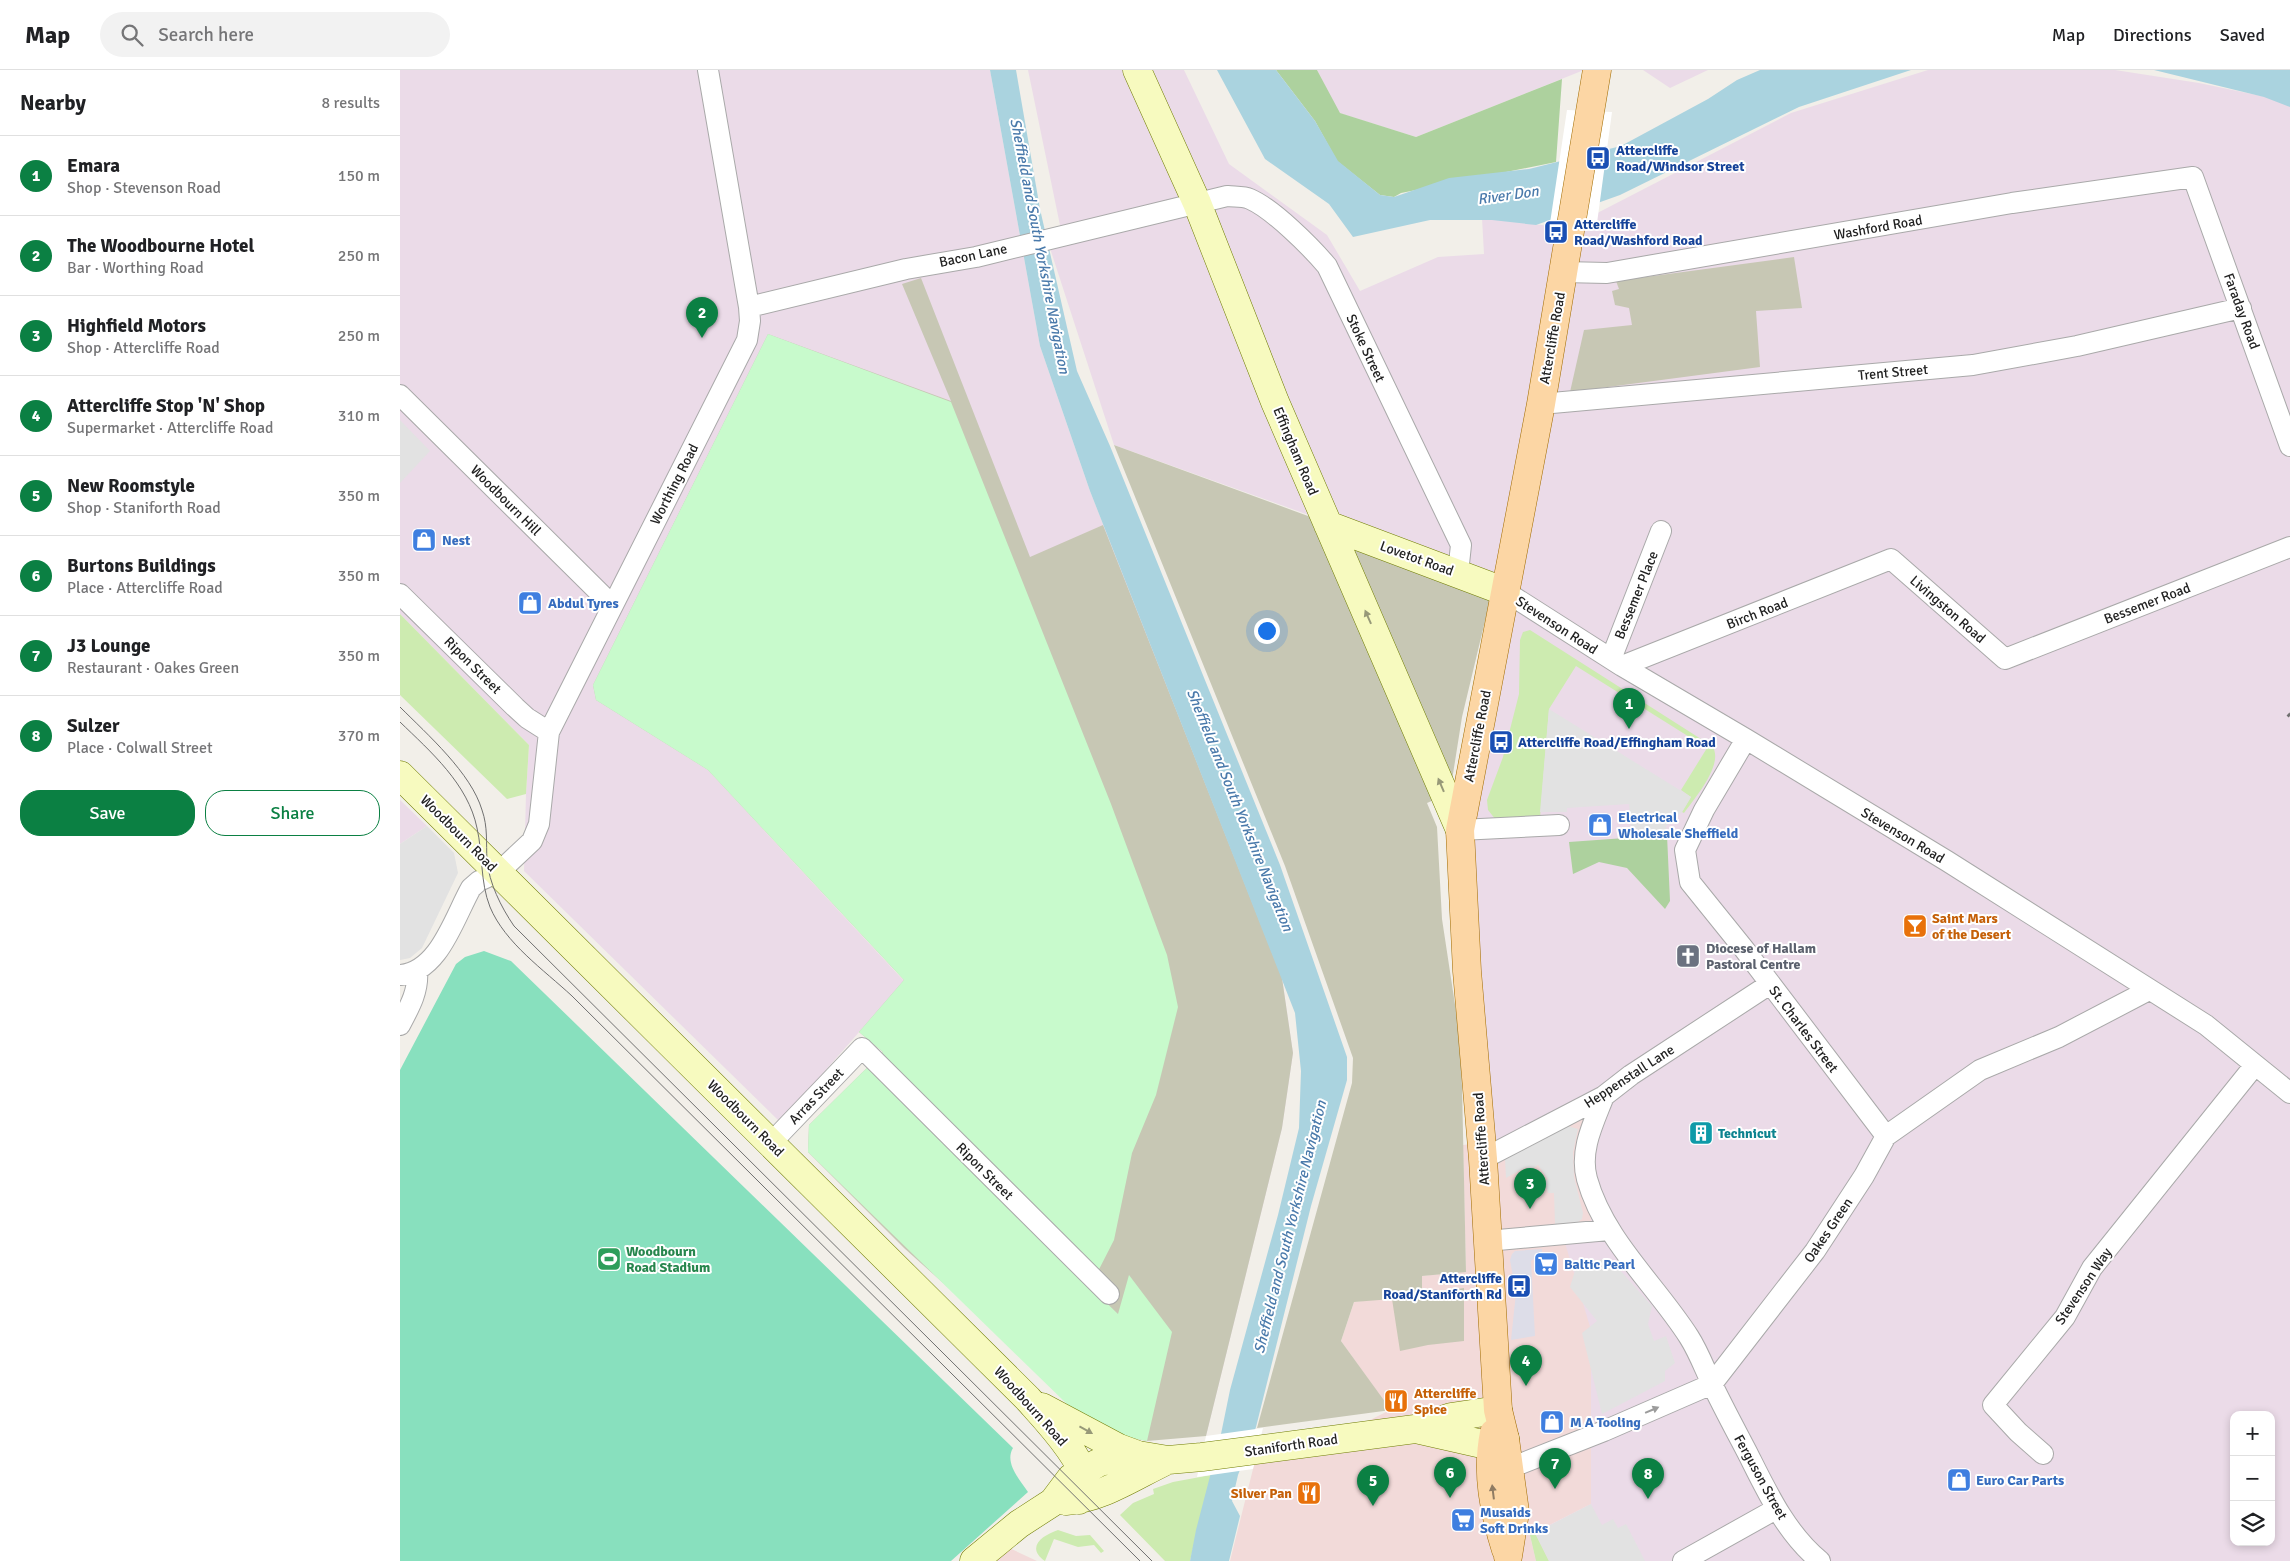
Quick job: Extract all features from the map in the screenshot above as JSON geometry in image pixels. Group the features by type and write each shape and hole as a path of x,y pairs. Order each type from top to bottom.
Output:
{"main road":[{"name":"Effingham Road","path":"1137,70 1197,203 1275,402 1460,830"},
{"name":"Attercliffe Road","path":"1508,1558 1495,1515 1490,1470 1498,1442 1498,1410 1483,1159 1467,971 1460,830 1541,404 1597,70"},
{"name":"Lovetot Road","path":"1328,525 1506,592"},
{"path":"1351,579 1363,553 1374,542"},
{"name":"Woodbourn Road","path":"400,775 1028,1399 1056,1430 1082,1471"},
{"path":"1028,1399 1119,1448 1151,1461"},
{"name":"Staniforth Road","path":"1082,1471 1117,1457 1151,1461 1202,1457 1415,1429 1451,1417 1498,1410"},
{"name":"Staniforth Road","path":"1415,1429 1498,1442"},
{"name":"Attercliffe Road","path":"1498,1442 1510,1468 1515,1512 1508,1558"},
{"name":"Staniforth Road","path":"974,1561 1019,1524 1066,1501 1118,1486 1151,1461"},
{"path":"1066,1501 1084,1481 1082,1471"}],"street":[{"name":"Worthing Road","path":"409,973 430,961 439,949 471,888 479,881 499,872 527,848 536,834 541,807 549,732 747,340 750,321 749,307 708,70"},
{"name":"Washford Road","path":"1563,272 1606,273 2012,204 2193,177"},
{"name":"Faraday Road","path":"2193,177 2290,446"},
{"name":"Stoke Street","path":"1197,203 1227,196 1250,199 1272,214 1305,243 1327,266 1461,545 1458,573"},
{"name":"Bacon Lane","path":"749,307 906,269 976,257 1055,236 1197,203"},
{"name":"Trent Street","path":"1541,404 1973,365 2077,346 2241,308"},
{"name":"Woodbourn Hill","path":"400,395 612,605"},
{"name":"Bessemer Place","path":"1616,663 1662,531"},
{"name":"Bessemer Road","path":"2005,659 2290,546"},
{"name":"Birch Road","path":"1616,663 1892,559"},
{"name":"Livingston Road","path":"1892,559 2005,659"},
{"name":"Stevenson Road","path":"1506,592 1616,663 1746,739 1947,862 2206,1025 2290,1093"},
{"name":"Ripon Street","path":"400,594 515,707 549,732"},
{"name":"St. Charles Street","path":"1746,739 1704,810 1685,850 1690,882 1744,949 1886,1136"},
{"path":"1460,830 1559,825"},
{"path":"400,1025 414,995 418,981 409,973"},
{"name":"Heppenstall Lane","path":"1483,1159 1604,1096 1631,1075 1770,984"},
{"name":"Oakes Green","path":"1510,1468 1604,1432 1712,1384 1815,1251 1864,1176 1886,1136 1980,1070 2059,1037 2149,990"},
{"name":"Ripon Street","path":"862,1048 1109,1294"},
{"name":"Arras Street","path":"771,1143 862,1048"},
{"name":"Stevenson Way","path":"2043,1454 2018,1432 1993,1404 2064,1316 2092,1268 2255,1065"},
{"name":"Ferguson Street","path":"1604,1096 1588,1136 1585,1153 1587,1179 1609,1230 1670,1309 1690,1339 1776,1509 1805,1549 1820,1561"},
{"path":"1487,1241 1609,1230"},
{"path":"1683,1561 1776,1509"}],"shaded area":[{"path":"400,70 990,70 1040,346 1090,491 1282,978 1293,1053 1282,1128 1206,1436 1178,1007 597,700 708,770 904,981 780,1122 524,871 529,745 400,614"},
{"path":"1028,70 1184,70 1229,164 1327,235 1360,291 1438,257 1484,254 1482,218 1559,227 1497,587 1331,523 1114,445 1047,239 1061,230"},
{"path":"1317,70 1584,70 1416,137 1339,113"},
{"path":"1643,70 1708,70 1670,88"},
{"path":"1928,70 2115,70 2199,83 2290,102 2290,1561 1536,1561 1530,1535 1591,1504 1591,1330 1565,1243 1592,1237 1584,1110 1489,1142 1465,846 1576,224 1791,113"},
{"path":"1794,257 1802,308 1756,311 1760,367 1570,392 1584,330 1632,325 1629,308 1615,305 1612,291 1619,289 1616,281"},
{"path":"921,278 1030,557 1103,525 1282,978 1293,1053 1282,1128 1206,1436 1147,1441 1112,1434 904,1248 808,1152 809,1125 883,1052 859,1032 904,980 708,770 596,700 593,685 768,334 951,401 902,284"},
{"path":"400,420 430,451 400,483"},
{"path":"1114,445 1308,516 1490,600 1462,717 1450,793 1427,803 1437,827 1442,919 1459,1031 1466,1272 1422,1276 1422,1294 1464,1288 1464,1341 1428,1345 1400,1351 1392,1299 1354,1302 1341,1341 1391,1410 1257,1428 1352,1083 1353,1058 1285,866"},
{"path":"1549,709 1691,797 1682,812 1666,826 1667,835 1632,838 1629,804 1567,808 1567,812 1540,812"},
{"path":"400,800 427,826 400,844"},
{"path":"427,826 454,853 458,873 422,948 410,958 400,960 400,844"},
{"path":"1584,1110 1592,1237 1591,1504 1530,1535 1536,1561 1230,1561 1258,1449 1332,1439 1390,1410 1341,1341 1354,1302 1422,1294 1422,1276 1466,1271 1463,1145 1489,1142"},
{"path":"1564,1125 1578,1129 1573,1152 1574,1177 1583,1213 1582,1219 1578,1222 1555,1224 1554,1193 1548,1193 1545,1182 1548,1179 1538,1165 1530,1170 1526,1167 1506,1178 1505,1159"},
{"path":"1542,1249 1542,1252 1531,1261 1535,1336 1511,1340 1516,1293 1510,1260 1512,1254 1515,1251"},
{"path":"1610,1259 1652,1306 1648,1324 1654,1341 1666,1336 1675,1363 1665,1371 1665,1381 1602,1414 1582,1333 1597,1321 1570,1287 1578,1261"},
{"path":"1591,1504 1602,1525 1613,1519 1618,1528 1626,1524 1645,1561 1549,1561 1535,1533"},
{"path":"1005,1546 1037,1561 988,1561"}],"green space":[{"path":"1276,70 1317,70 1340,113 1416,137 1562,79 1556,162 1401,193 1394,197 1380,195 1337,161 1315,121"},
{"path":"768,334 951,402 1111,804 1167,955 1178,1007 1156,1095 1132,1153 1114,1240 1090,1287 1118,1314 1129,1275 1172,1332 1147,1441 1112,1434 1070,1407 808,1152 809,1125 883,1052 859,1032 904,980 708,770 596,700 593,685"},
{"path":"400,614 529,745 526,794 507,799 400,695"},
{"path":"1530,630 1712,746 1715,753 1715,762 1712,771 1684,813 1682,812 1691,797 1681,790 1707,748 1576,666 1549,709 1540,818 1496,820 1488,810 1487,800 1503,757 1519,694 1520,640 1523,632"},
{"path":"1667,835 1670,901 1665,909 1627,868 1599,862 1573,874 1569,842"},
{"name":"Woodbourn Road Stadium","path":"484,951 511,961 1013,1448 1010,1460 1017,1477 1028,1492 951,1561 400,1561 400,1070 456,964 465,957"},
{"path":"1211,1475 1190,1561 1165,1561 1120,1515 1133,1503 1154,1494 1153,1489 1173,1482"},
{"path":"1058,1530 1076,1536 1090,1535 1104,1551 1101,1553 1094,1545 1078,1547 1054,1539 1045,1561 1036,1551 1036,1546 1042,1538"},
{"path":"1535,1533 1549,1561 1536,1561 1530,1535"}],"water":[{"name":"Sheffield and South Yorkshire Navigation","path":"990,70 1016,70 1040,209 1077,371 1110,446 1280,865 1347,1057 1347,1080 1311,1206 1256,1427 1238,1475 1232,1501 1240,1516 1229,1561 1190,1561 1230,1390 1278,1215 1299,1128 1301,1071 1295,1013 1090,491 1040,346"},
{"name":"River Don","path":"1217,70 1276,70 1315,121 1338,161 1380,195 1394,197 1449,178 1529,169 1621,146 1708,99 1737,80 1760,70 1911,70 1799,107 1620,195 1536,225 1492,220 1430,220 1353,237 1329,204 1265,159"},
{"path":"2154,70 2290,70 2290,107 2264,97"}],"pier":[{"path":"1567,110 1612,112 1597,223 1550,223"},
{"path":"1263,1428 1253,1469 1197,1477 1206,1436"}],"tram line":[{"path":"400,707 459,769 476,796 485,823 490,877 500,903 514,926 1152,1561"},
{"path":"400,722 436,757 466,797 477,828 483,878 490,907 505,932 515,944 572,996 1140,1561"}],"place":[{"name":"Attercliffe Road/Windsor Street","path":"1598,158"},
{"name":"Attercliffe Road/Washford Road","path":"1556,232"},
{"name":"The Woodbourne Hotel","path":"702,338"},
{"name":"Nest","path":"424,540"},
{"name":"Abdul Tyres","path":"530,603"},
{"name":"Emara","path":"1629,729"},
{"name":"Attercliffe Road/Effingham Road","path":"1501,742"},
{"name":"Electrical Wholesale Sheffield","path":"1600,825"},
{"name":"Saint Mars of the Desert","path":"1915,926"},
{"name":"Diocese of Hallam Pastoral Centre","path":"1688,956"},
{"name":"Technicut","path":"1701,1133"},
{"name":"Highfield Motors","path":"1530,1209"},
{"name":"Woodbourn Road Stadium","path":"609,1259"},
{"name":"Baltic Pearl","path":"1546,1264"},
{"name":"Attercliffe Road/Staniforth Rd","path":"1519,1286"},
{"name":"Attercliffe Stop 'N' Shop","path":"1526,1386"},
{"name":"Attercliffe Spice","path":"1396,1401"},
{"name":"M A Tooling","path":"1552,1422"},
{"name":"Euro Car Parts","path":"1959,1480"},
{"name":"J3 Lounge","path":"1555,1489"},
{"name":"Silver Pan","path":"1309,1493"},
{"name":"Burtons Buildings","path":"1450,1498"},
{"name":"Sulzer","path":"1648,1499"},
{"name":"New Roomstyle","path":"1373,1506"},
{"name":"Musaids Soft Drinks","path":"1463,1520"}]}
